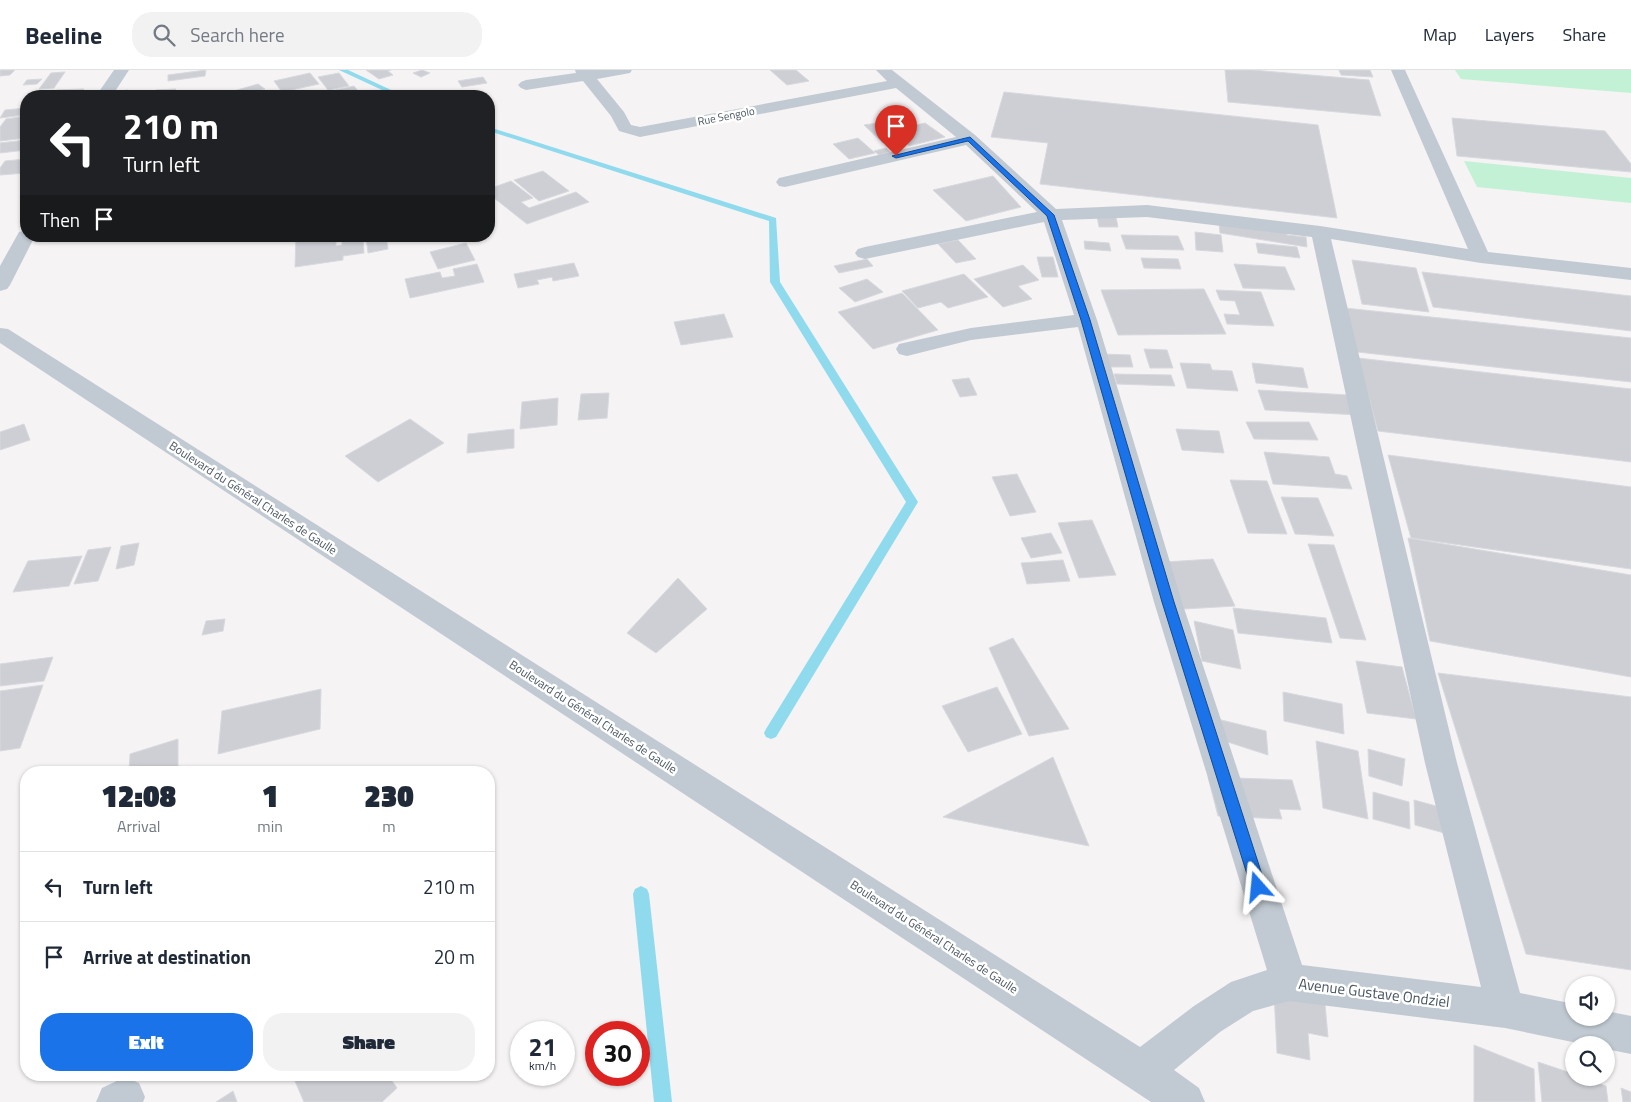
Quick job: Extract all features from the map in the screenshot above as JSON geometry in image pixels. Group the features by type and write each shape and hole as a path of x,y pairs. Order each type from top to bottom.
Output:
{"street":[{"path":"108,90 122,70"},
{"path":"526,85 585,74 625,70"},
{"path":"883,70 970,139 1051,215 1086,320 1168,602 1288,982"},
{"path":"1398,70 1481,256"},
{"name":"Rue Sengolo","path":"585,74 618,115 625,128 640,132 899,83"},
{"path":"785,182 970,139"},
{"path":"865,253 1051,215 1147,211 1320,232 1481,256 1631,274"},
{"path":"1320,232 1441,762 1504,1009"},
{"path":"0,285 23,242"},
{"path":"907,349 972,334 1086,320"},
{"name":"Boulevard du Général Charles de Gaulle","path":"0,334 1142,1071 1185,1102"},
{"name":"Avenue Gustave Ondziel","path":"1142,1071 1207,1019 1244,995 1288,982 1504,1009 1631,1035"}],"green space":[{"path":"1455,70 1631,70 1631,93 1461,79"},
{"path":"1464,161 1631,178 1631,203 1477,187"}],"building":[{"path":"0,70 15,70 10,75 0,76"},
{"path":"206,70 205,76 168,81 168,75"},
{"path":"366,70 391,70 388,71 393,75 379,79"},
{"path":"422,70 430,73 421,77 413,73"},
{"path":"770,70 796,70 809,81 787,85"},
{"path":"1225,70 1252,70 1369,80 1381,116 1228,102"},
{"path":"1339,70 1370,70 1373,77 1341,75"},
{"path":"65,72 54,88 39,89 51,73"},
{"path":"310,73 319,84 291,90 281,90 274,81"},
{"path":"339,73 349,86 328,90 318,77"},
{"path":"483,77 487,83 462,87 458,81"},
{"path":"42,79 37,84 23,85 27,80"},
{"path":"258,84 265,89 262,90 237,90"},
{"path":"354,86 357,90 336,90"},
{"path":"1004,92 1318,125 1337,218 1040,184 1048,143 991,137"},
{"path":"20,109 20,116 0,118 5,110"},
{"path":"20,117 20,139 0,141 0,127 6,119"},
{"path":"1452,118 1605,131 1631,164 1631,172 1457,156"},
{"path":"877,123 897,141 883,143 864,125"},
{"path":"925,123 945,137 909,146 890,131"},
{"path":"858,138 875,153 849,159 833,144"},
{"path":"20,141 20,151 0,153 0,143"},
{"path":"886,148 890,152 879,155 874,151"},
{"path":"20,160 20,173 0,175 0,168 5,161"},
{"path":"543,171 569,191 539,201 514,180"},
{"path":"993,176 1021,207 966,221 933,190"},
{"path":"511,181 533,198 521,202 529,208 576,192 589,202 527,224 495,199 495,187"},
{"path":"1097,216 1116,217 1118,227 1099,227"},
{"path":"1219,223 1286,232 1287,235 1306,237 1307,247 1220,233"},
{"path":"1195,232 1221,235 1223,252 1196,250"},
{"path":"1121,235 1178,236 1184,250 1126,249"},
{"path":"958,240 976,259 956,263 938,244"},
{"path":"1084,241 1109,243 1111,251 1085,249"},
{"path":"296,242 336,242 336,246 342,245 342,242 363,242 364,253 343,256 343,260 295,267"},
{"path":"367,242 387,242 388,249 368,253"},
{"path":"466,243 475,260 438,269 430,252"},
{"path":"1256,243 1297,247 1300,258 1258,253"},
{"path":"1037,257 1053,257 1058,277 1042,277"},
{"path":"1141,258 1178,259 1181,269 1144,268"},
{"path":"867,259 873,266 839,273 834,266"},
{"path":"1352,260 1416,268 1429,312 1362,304"},
{"path":"574,263 579,276 553,281 552,277 537,280 539,284 518,288 514,274"},
{"path":"477,264 484,282 410,298 405,279 440,272 442,278 455,276 453,269"},
{"path":"1234,264 1285,267 1295,290 1243,288"},
{"path":"1023,265 1039,280 1018,286 1032,299 1003,307 974,279"},
{"path":"1422,272 1631,296 1631,331 1433,307"},
{"path":"964,274 988,297 948,308 941,302 918,308 902,291"},
{"path":"867,279 883,292 855,302 839,288"},
{"path":"1204,289 1226,334 1118,335 1101,290"},
{"path":"1216,290 1261,292 1274,326 1227,324 1224,314 1240,315 1235,301 1220,300"},
{"path":"902,293 938,330 873,349 838,312"},
{"path":"1345,308 1631,338 1631,382 1357,352"},
{"path":"724,314 733,337 681,345 674,322"},
{"path":"1144,349 1167,350 1173,368 1150,368"},
{"path":"1102,354 1130,355 1133,367 1105,367"},
{"path":"1358,358 1631,389 1631,462 1378,431"},
{"path":"1180,363 1210,364 1212,370 1232,371 1238,391 1187,388"},
{"path":"1252,363 1303,368 1308,388 1256,383"},
{"path":"1114,374 1171,375 1175,386 1117,384"},
{"path":"969,378 977,395 960,397 952,380"},
{"path":"1258,390 1350,395 1359,415 1265,410"},
{"path":"609,393 607,418 578,420 581,394"},
{"path":"558,398 557,425 520,429 522,402"},
{"path":"410,419 444,443 378,482 345,456"},
{"path":"1246,422 1309,422 1318,440 1254,439"},
{"path":"24,424 30,440 0,450 0,432"},
{"path":"514,429 514,448 467,453 468,434"},
{"path":"1176,429 1219,431 1224,453 1182,450"},
{"path":"1264,452 1329,457 1335,474 1347,476 1352,489 1273,484"},
{"path":"1388,455 1631,487 1631,569 1411,538"},
{"path":"1017,474 1036,512 1010,516 992,477"},
{"path":"1230,480 1267,481 1287,534 1248,533"},
{"path":"1281,497 1318,498 1334,536 1295,534"},
{"path":"1092,520 1116,575 1079,578 1058,523"},
{"path":"1051,533 1062,553 1031,558 1021,538"},
{"path":"1408,538 1631,575 1631,677 1430,641"},
{"path":"139,543 134,565 116,569 121,546"},
{"path":"1308,544 1334,545 1366,640 1340,638"},
{"path":"111,547 98,581 74,584 88,550"},
{"path":"82,556 69,586 13,592 28,561"},
{"path":"1213,559 1235,606 1184,609 1165,562"},
{"path":"1063,560 1070,581 1027,584 1021,563"},
{"path":"678,578 707,609 656,653 627,633"},
{"path":"1233,608 1326,618 1332,643 1238,633"},
{"path":"225,619 223,631 202,635 206,621"},
{"path":"1194,621 1233,630 1241,669 1202,661"},
{"path":"1013,638 1069,729 1029,736 989,648"},
{"path":"53,657 44,681 0,686 0,664"},
{"path":"1356,661 1402,667 1416,719 1367,713"},
{"path":"1438,673 1631,697 1631,970 1526,954"},
{"path":"43,685 20,748 0,751 0,691"},
{"path":"997,687 1022,734 968,752 942,706"},
{"path":"321,689 320,729 218,754 222,711"},
{"path":"1283,692 1342,704 1344,734 1284,721"},
{"path":"1201,715 1266,731 1268,755 1203,734"},
{"path":"178,739 178,766 129,766 130,754"},
{"path":"1316,741 1358,751 1368,819 1323,808"},
{"path":"1368,749 1405,759 1402,786 1369,776"},
{"path":"1053,757 1089,846 943,817"},
{"path":"1208,777 1292,780 1301,810 1279,809 1282,819 1218,816"},
{"path":"1373,792 1409,802 1410,829 1373,819"},
{"path":"1414,800 1447,809 1448,834 1415,825"},
{"path":"1274,993 1325,1004 1328,1037 1308,1033 1310,1060 1277,1053"},
{"path":"1474,1045 1534,1069 1535,1102 1474,1102"},
{"path":"1538,1062 1565,1071 1565,1086 1606,1086 1608,1102 1542,1102"},
{"path":"295,1081 392,1081 397,1088 382,1102 304,1102"},
{"path":"1621,1088 1631,1092 1631,1102 1623,1102"},
{"path":"233,1091 237,1102 216,1102"}],"waterway":[{"path":"342,70 387,90"},
{"path":"495,131 773,220 775,282 912,502 771,733"},
{"path":"641,894 663,1102"}],"route":[{"path":"896,156 970,139 1051,215 1086,320 1168,602 1258,887"}]}
